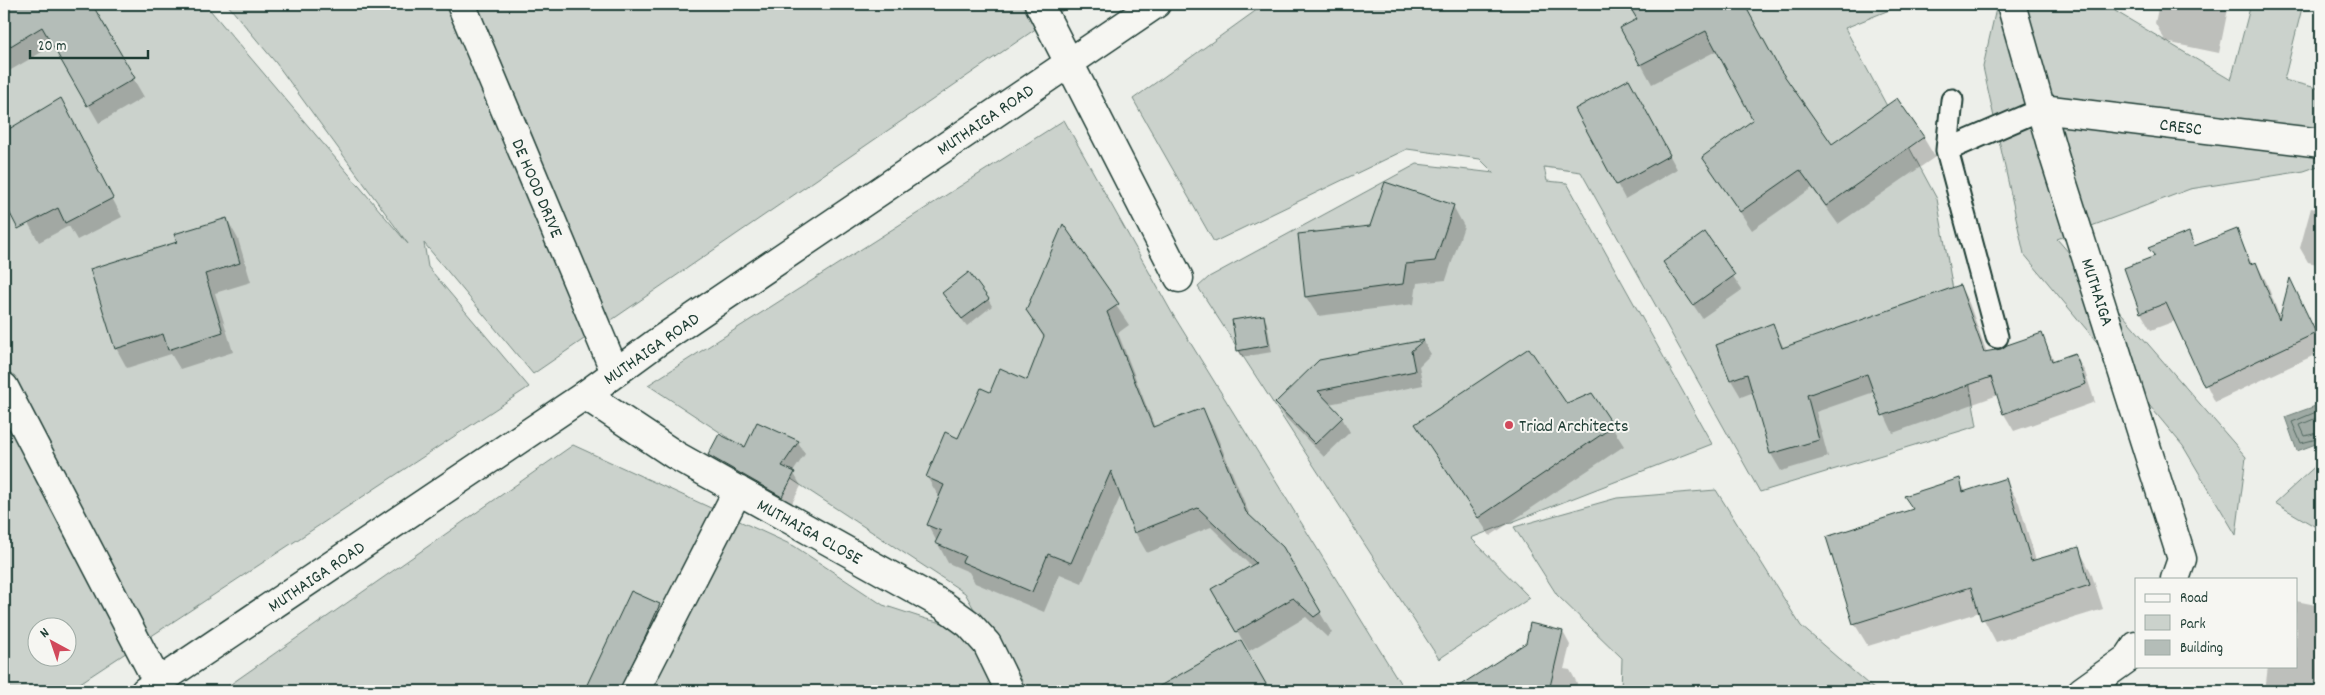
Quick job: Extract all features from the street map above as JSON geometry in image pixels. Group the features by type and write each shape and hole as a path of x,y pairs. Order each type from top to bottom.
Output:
{"street":[{"name":"DE HOOD DRIVE","path":"461,4 616,372"},
{"path":"1039,4 1070,61 1179,278"},
{"name":"MUTHAIGA","path":"2011,4 2055,159 2182,559 2175,578"},
{"name":"MUTHAIGA ROAD","path":"151,687 585,395 1148,6"},
{"name":"CRESC","path":"2042,110 2321,143"},
{"path":"4,387 151,687"},
{"name":"MUTHAIGA CLOSE","path":"585,395 676,455 943,605 969,624 987,644 1010,691"},
{"path":"635,691 738,490"},
{"path":"2082,691 2128,658 2135,648"}],"lane":[{"path":"1952,100 1947,150 1997,337"},
{"path":"1947,150 2042,110"}],"green space":[{"path":"4,4 205,4 408,244 276,63 227,4 1072,4 533,374 424,243 428,267 529,387 68,691 4,691"},
{"path":"1265,4 1904,4 1845,28 1937,199 1977,426 1760,492 1581,172 1544,167 1547,181 1567,183 1712,444 1471,538 1530,598 1439,659 1198,287 1209,277 1417,164 1494,173 1480,159 1407,149 1214,242 1133,99"},
{"path":"1997,4 2112,4 2115,11 2231,80 2251,4 2303,4 2284,80 2321,89 2321,165 2304,171 2190,189 2057,239 2246,457 2236,535 2183,446 2024,254 1983,67"},
{"path":"1064,120 1172,313 1405,691 221,691 573,445 794,546 883,605 926,619 988,634 965,593 648,385"},
{"path":"2321,461 2321,530 2275,503"},
{"path":"1716,490 1801,626 1876,691 1621,691 1622,658 1557,595 1514,527 1617,498"}],"water":[{"path":"2321,404 2321,442 2297,451 2285,417"}],"building":[{"path":"4,4 92,4 135,78 87,106 42,27 4,50"},
{"path":"1628,4 1758,4 1747,9 1779,68 1832,144 1897,98 1924,137 1826,206 1800,170 1740,212 1702,157 1753,120 1706,31 1640,65 1620,28 1637,19"},
{"path":"1629,79 1670,155 1616,185 1575,109"},
{"path":"61,98 113,198 65,223 58,208 18,229 4,202 4,132"},
{"path":"1385,182 1454,205 1435,261 1406,264 1403,284 1305,297 1298,234 1370,226"},
{"path":"227,218 240,263 205,274 223,332 168,350 163,334 115,349 90,269 177,242 174,234"},
{"path":"1063,224 1119,304 1107,312 1153,427 1203,408 1246,512 1283,547 1321,612 1314,617 1293,598 1236,632 1211,589 1256,563 1198,508 1134,533 1111,471 1071,563 1048,554 1032,592 962,562 965,556 935,543 941,531 927,525 944,485 926,477 945,432 958,438 981,388 990,392 1000,368 1027,380 1044,336 1026,310"},
{"path":"2237,229 2250,264 2256,262 2279,320 2290,278 2316,333 2204,386 2166,303 2140,313 2124,268 2155,256 2148,248 2189,232 2194,246"},
{"path":"1705,232 1735,275 1693,305 1663,262"},
{"path":"969,272 989,299 962,319 942,293"},
{"path":"1960,285 1984,352 2001,349 2007,345 2042,333 2052,361 2075,353 2086,384 2003,414 1991,377 1882,416 1867,374 1807,395 1819,440 1770,454 1747,374 1730,380 1716,345 1773,323 1782,348"},
{"path":"1264,315 1269,345 1237,351 1232,320"},
{"path":"1424,340 1411,351 1415,371 1318,391 1343,417 1315,444 1275,403 1319,360"},
{"path":"1529,348 1567,404 1592,393 1614,426 1478,518 1415,424"},
{"path":"757,422 799,441 782,466 795,472 782,497 708,455 719,434 745,447"},
{"path":"1960,478 1963,492 2006,478 2031,561 2079,547 2090,585 1981,620 1971,587 1853,624 1826,537 1913,509 1904,496"},
{"path":"631,591 660,604 644,640 619,691 584,691"},
{"path":"1530,623 1563,631 1549,691 1451,691 1526,643"},
{"path":"1241,640 1270,691 1151,691"}],"place":[{"name":"Triad Architects","path":"1509,425"}]}
